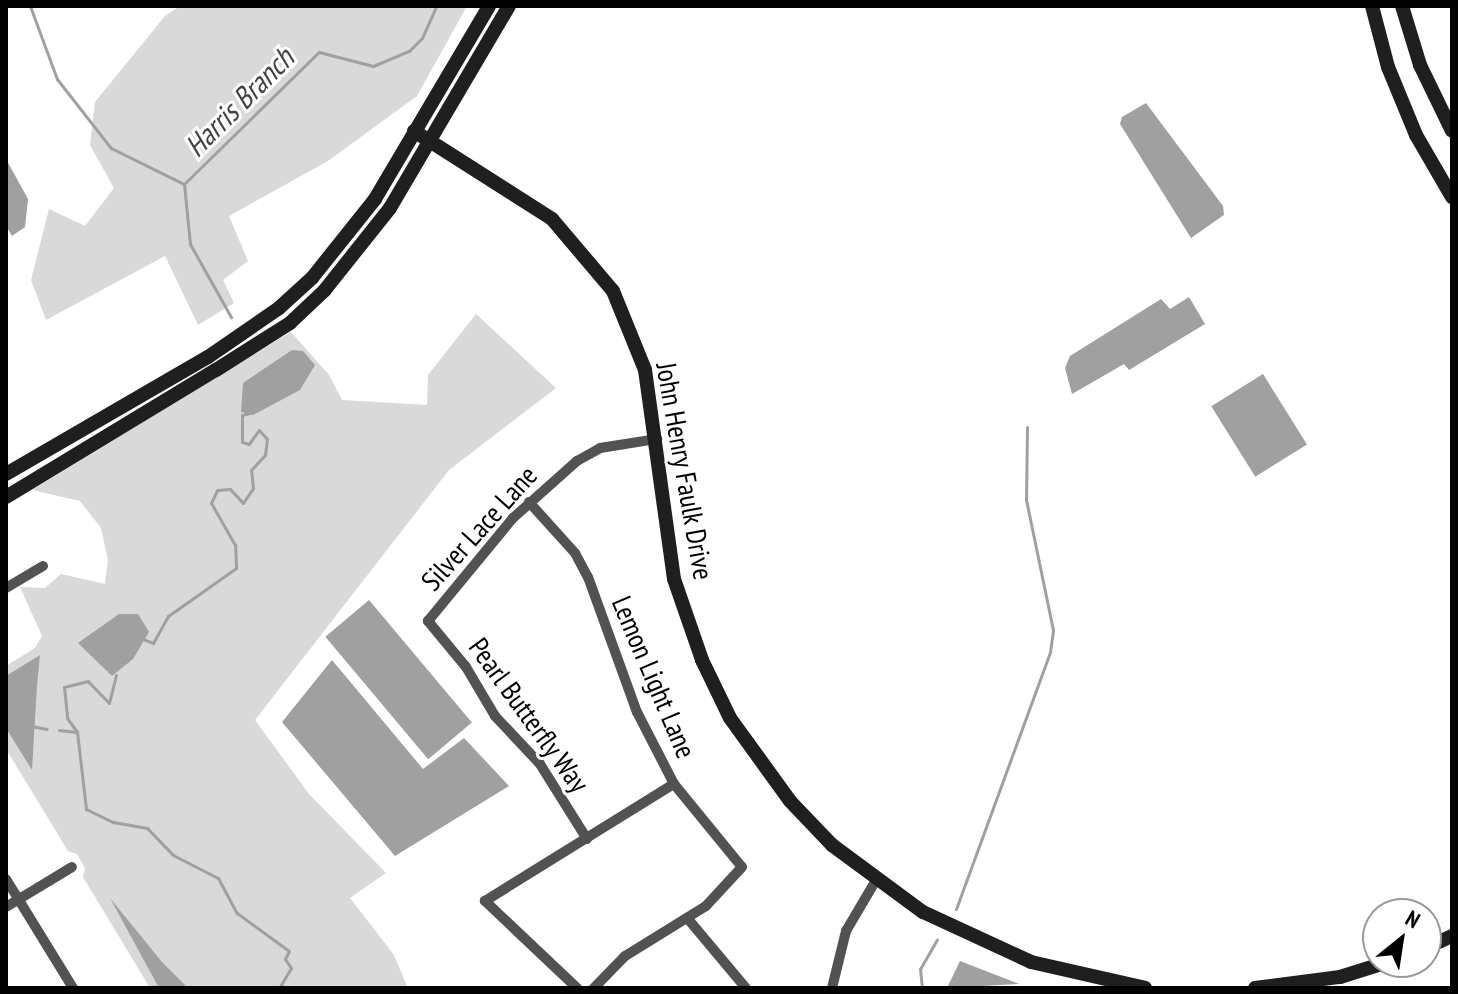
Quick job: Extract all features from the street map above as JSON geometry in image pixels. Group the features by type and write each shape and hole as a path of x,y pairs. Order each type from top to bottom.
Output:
{"main road":[{"path":"6,474 208,357 279,308 312,278 375,199 489,6"},
{"path":"6,497 143,416 290,323 324,291 390,208 509,6"},
{"path":"1452,131 1420,65 1402,6 1372,9 1388,67 1416,135 1452,197"},
{"name":"John Henry Faulk Drive","path":"414,131 534,205 582,250 629,326 645,370 657,439 659,491 674,579 702,660 730,718 790,801 876,880 923,912 1004,951 1098,980 1145,988"},
{"path":"134,399 143,416"},
{"path":"1255,988 1342,982 1362,973"}],"street":[{"name":"Silver Lace Lane","path":"428,621 529,502 577,461 600,448 657,439"},
{"name":"Lemon Light Lane","path":"529,502 575,553 588,577 637,712 674,784 742,867 688,919"},
{"path":"6,588 43,566"},
{"name":"Pearl Butterfly Way","path":"428,621 466,667 495,716 540,764 587,839"},
{"path":"577,988 485,901 674,784"},
{"path":"6,907 72,867"},
{"path":"6,879 73,988"},
{"path":"832,988 846,931 876,880"},
{"path":"594,988 625,956 688,919 746,988"}],"shaded area":[{"path":"180,6 467,6 417,96 328,161 229,216 248,261 223,280 234,303 198,325 165,256 46,320 31,280 49,209 85,226 114,188 90,145 95,102 165,16"},
{"path":"1146,103 1223,206 1224,215 1191,238 1120,124 1122,117"},
{"path":"6,159 28,199 25,227 12,236 6,226"},
{"path":"1189,297 1205,324 1129,370 1124,364 1072,394 1065,368 1070,356 1161,299 1170,309"},
{"path":"476,314 556,388 449,470 255,720 309,794 386,873 350,898 394,955 408,988 150,988 83,877 85,868 77,854 68,851 6,749 6,666 35,648 42,636 20,587 45,588 61,574 105,584 108,560 101,528 80,501 32,490 291,332 329,375 342,400 427,405 428,375"},
{"path":"292,350 303,351 315,365 300,390 253,415 241,412 243,383"},
{"path":"1263,374 1307,444 1255,477 1211,406"},
{"path":"369,600 472,723 428,759 325,637"},
{"path":"119,614 138,614 149,632 133,659 112,676 78,643"},
{"path":"40,655 32,770 6,728 6,676"},
{"path":"332,660 423,769 464,738 509,786 395,856 282,722"},
{"path":"110,898 162,962 188,988 159,988"},
{"path":"960,961 1019,984 947,988"}],"waterway":[{"path":"30,6 57,79 111,148 184,184"},
{"name":"Harris Branch","path":"184,184 319,52 373,66 409,51 422,38 436,6"},
{"name":"Harris Branch","path":"184,184 190,244 231,317"},
{"name":"Harris Branch","path":"143,639 153,643 168,616 236,568 235,545 211,503 217,490 230,489 243,503 253,488 251,470 265,455 267,439 259,430 249,444 242,442 242,415 250,413"},
{"path":"956,909 1050,652 1053,630 1026,500 1027,427"},
{"name":"Harris Branch","path":"116,675 109,703 88,681 64,687 67,718 77,732 86,809 113,822 147,828 173,855 218,878 237,913 289,951 285,959 291,968 279,988"},
{"path":"31,726 47,729"},
{"path":"59,730 76,732"},
{"path":"922,988 920,969 937,940"}]}
